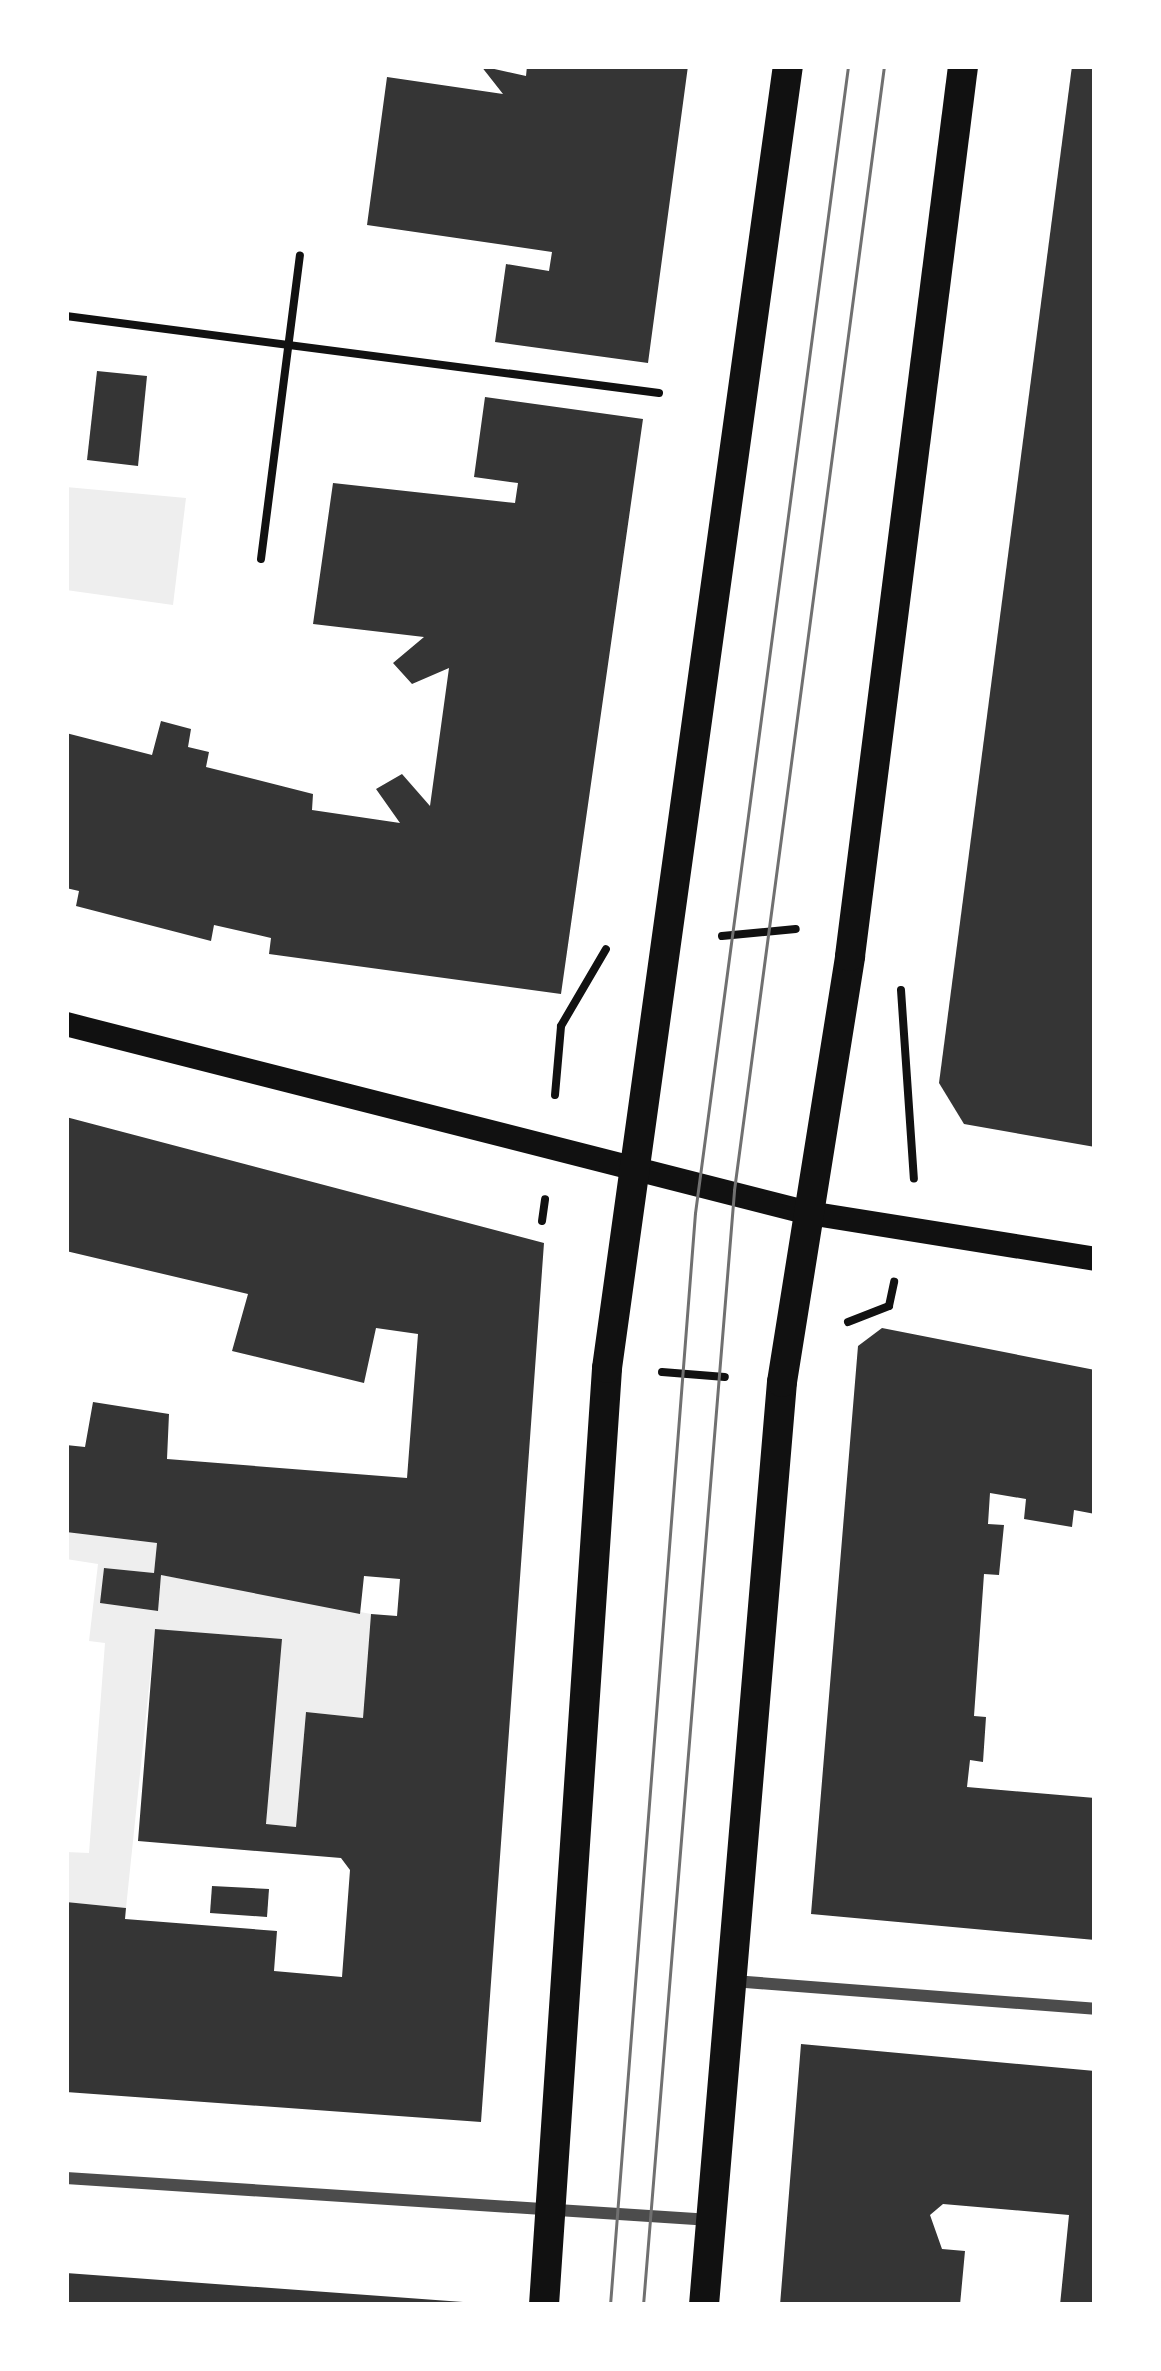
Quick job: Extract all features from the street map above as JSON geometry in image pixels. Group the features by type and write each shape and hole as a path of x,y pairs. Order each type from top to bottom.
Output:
{"main road":[{"path":"544,2305 579,1665 637,1171 788,66"},
{"path":"704,2305 782,1382 809,1213 963,66"},
{"path":"66,1024 809,1213 1095,1259"}],"street":[{"path":"731,1980 1095,2009"},
{"path":"66,2178 711,2219"}],"path":[{"path":"261,560 300,256"},
{"path":"66,316 659,393"},
{"path":"640,1370 782,1382"}],"shaded area":[{"path":"66,487 186,498 173,605 66,590"},
{"path":"66,1532 157,1543 154,1573 104,1568 101,1603 157,1611 161,1575 371,1614 363,1718 306,1712 296,1827 266,1824 281,1639 155,1630 126,1908 66,1902 66,1852 89,1853 105,1643 89,1641 98,1564 66,1559"}],"building":[{"path":"481,66 526,76 527,66 688,66 648,363 495,342 506,264 549,271 552,252 367,225 387,77 503,94"},
{"path":"1072,66 1095,66 1095,1147 964,1124 939,1083"},
{"path":"97,371 147,376 138,466 87,460"},
{"path":"485,397 643,419 561,994 269,954 271,938 214,925 211,941 76,906 79,891 66,888 66,733 152,755 161,721 191,729 188,747 209,752 206,767 313,794 312,810 400,823 376,789 402,774 430,806 449,668 412,684 393,663 424,637 313,624 333,483 515,503 518,483 474,477"},
{"path":"66,1117 544,1243 481,2122 66,2092 66,1902 126,1908 125,1919 277,1931 274,1971 342,1977 350,1870 341,1858 138,1841 155,1629 282,1639 266,1824 296,1827 306,1712 363,1718 371,1614 397,1616 400,1579 364,1576 360,1614 161,1575 158,1611 100,1603 104,1568 154,1573 157,1543 66,1532 66,1445 85,1447 93,1402 169,1414 167,1459 407,1478 418,1334 376,1328 364,1383 232,1351 248,1294 66,1251"},
{"path":"882,1328 1095,1370 1095,1514 1074,1510 1072,1527 1024,1519 1026,1499 990,1493 988,1524 1004,1525 999,1575 984,1574 974,1716 986,1717 983,1762 970,1760 967,1787 1095,1798 1095,1940 811,1914 858,1346"},
{"path":"212,1886 269,1889 267,1917 210,1913"},
{"path":"801,2044 1095,2071 1095,2305 1060,2305 1069,2215 943,2204 930,2215 942,2249 965,2251 960,2305 780,2305"},
{"path":"66,2273 463,2302 463,2305 66,2305"}],"tram line":[{"path":"610,2305 695,1213 848,66"},
{"path":"643,2305 734,1190 884,66"}]}
